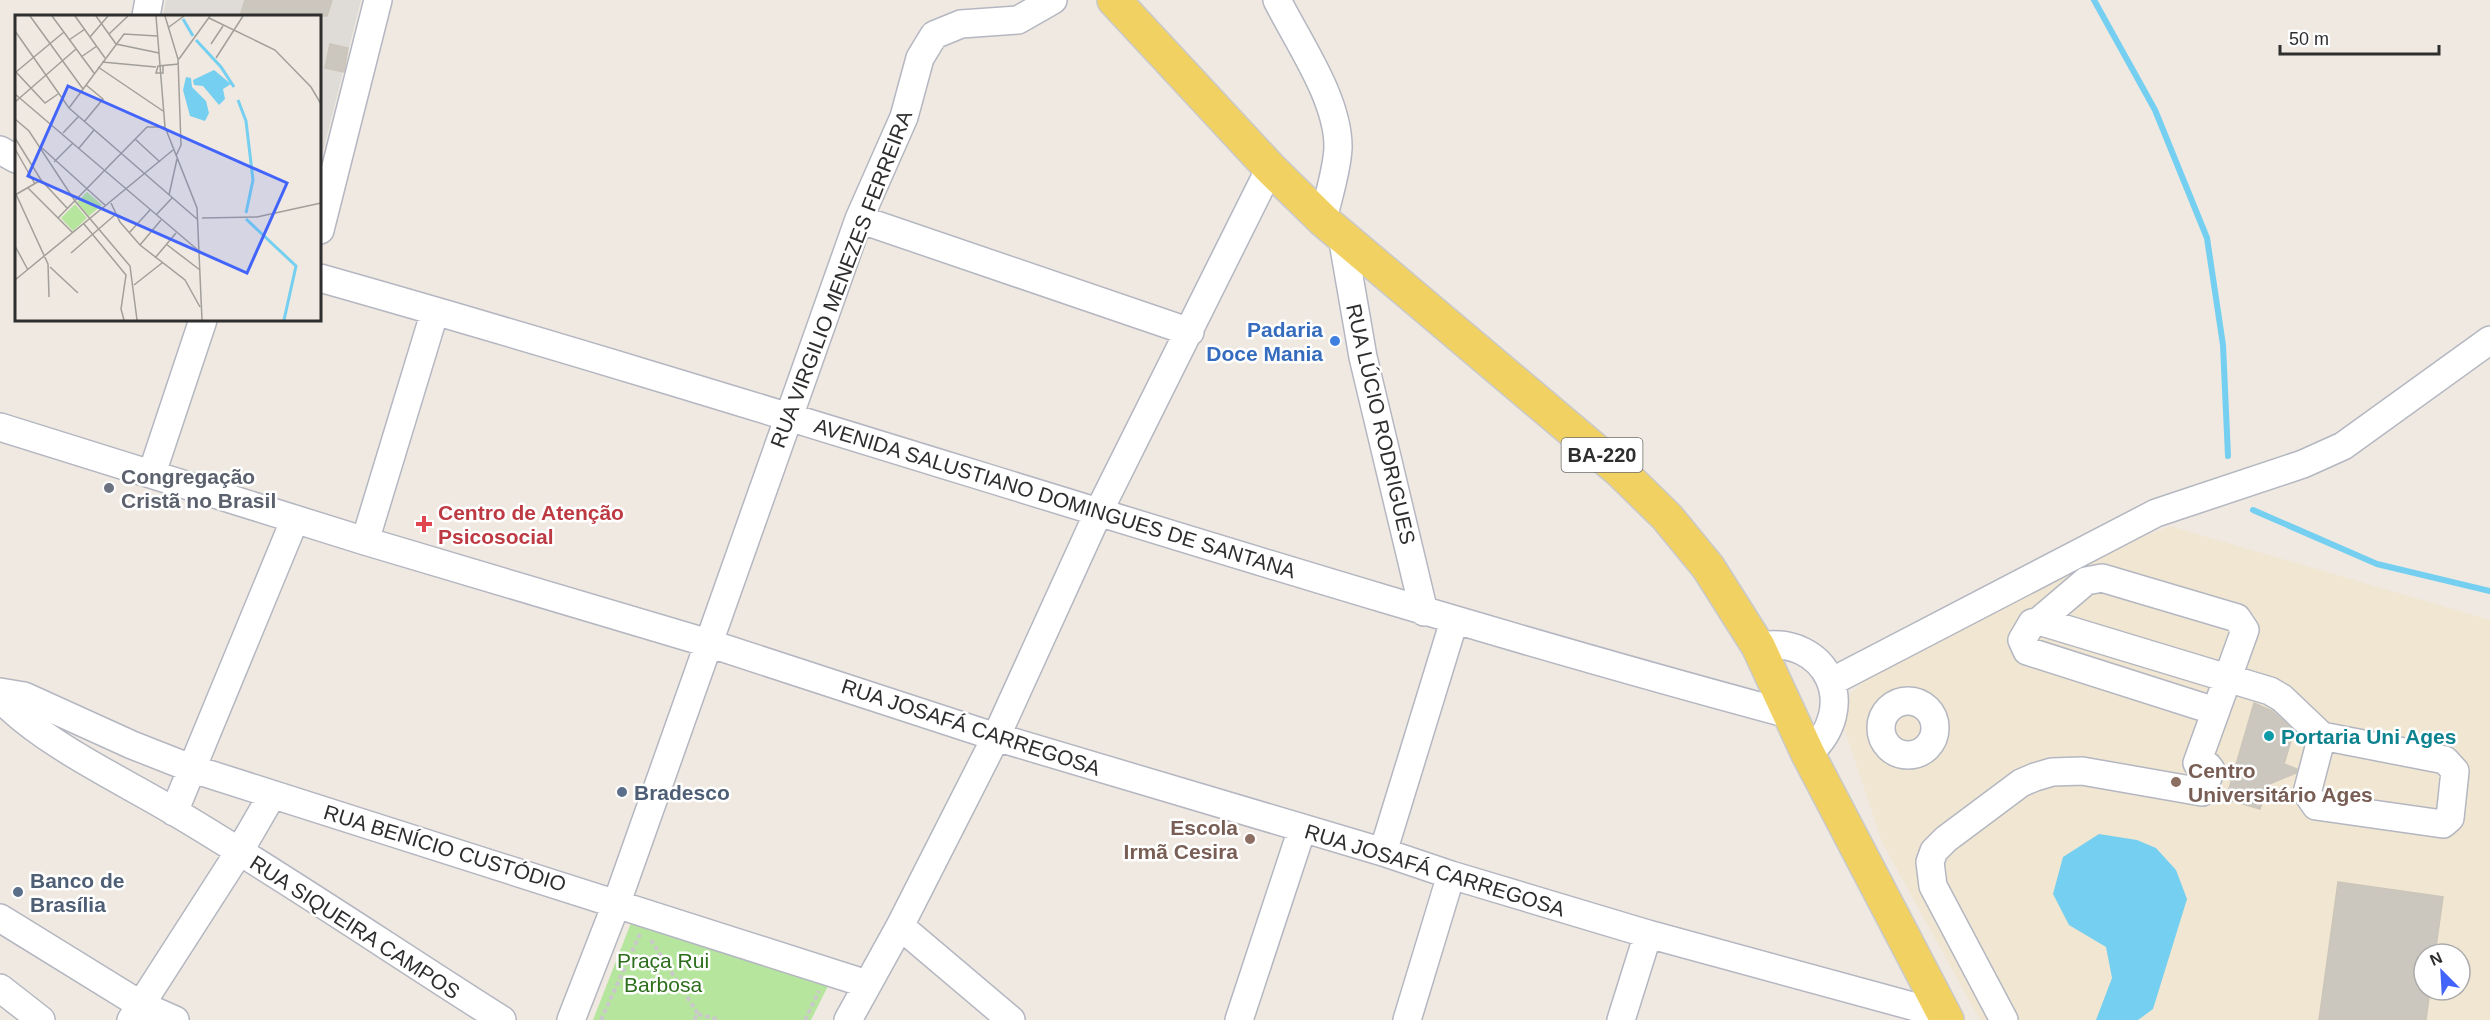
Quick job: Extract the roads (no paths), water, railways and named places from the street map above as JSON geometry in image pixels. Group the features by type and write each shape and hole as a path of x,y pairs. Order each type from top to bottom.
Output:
{"main road":[{"name":"BA-220","path":"1114,0 1270,168 1333,228 1628,478 1667,517 1708,567 1758,646 1808,754 1946,1018"}],"street":[{"path":"321,226 378,0"},
{"name":"RUA VIRGILIO MENEZES FERREIRA","path":"617,902 859,219 904,117 920,58 934,35 961,24 1018,20 1053,0"},
{"path":"1277,0 1323,88 1337,131 1333,228"},
{"path":"0,150 15,158"},
{"path":"848,1020 900,926 996,737 1099,511 1270,168"},
{"path":"859,219 1190,332"},
{"name":"RUA LÚCIO RODRIGUES","path":"1333,228 1424,612"},
{"name":"AVENIDA SALUSTIANO DOMINGUES DE SANTANA","path":"321,278 789,415 1454,621 1792,716"},
{"path":"365,541 435,311"},
{"path":"152,473 203,321"},
{"path":"1831,682 2156,513 2303,464 2343,446 2490,340"},
{"name":"RUA JOSAFÁ CARREGOSA","path":"0,427 365,541 708,643 996,737 1383,852 1451,875 1648,934 1946,1018"},
{"path":"174,812 295,519"},
{"path":"2004,1020 1933,886 1930,862 1934,851 1946,839 2022,783 2052,772 2082,771 2202,792 2211,770 2197,762 2245,630 2237,618 2102,578 2085,581 2039,621 2032,623 2022,640 2027,651 2215,711"},
{"path":"1383,852 1454,621"},
{"path":"2039,621 2275,694 2322,736 2449,762 2455,771 2450,818 2443,824 2316,806 2307,793 2322,736"},
{"path":"1758,646 1784,644 1808,653 1818,661 1831,682 1836,697 1834,717 1829,731 1808,754"},
{"name":"RUA BENÍCIO CUSTÓDIO","path":"0,692 24,696 132,745 193,769 617,902 867,984"},
{"name":"RUA SIQUEIRA CAMPOS","path":"0,698 16,715 114,778 239,852 502,1020"},
{"path":"114,778 132,745"},
{"path":"136,1013 239,852 272,795"},
{"path":"1239,1020 1302,829"},
{"path":"1407,1020 1451,875"},
{"path":"571,1020 617,902"},
{"path":"0,918 136,1013 175,1020"},
{"path":"900,926 999,1016"},
{"path":"1621,1020 1648,934"},
{"path":"0,988 41,1020"}],"water":[{"path":"2099,834 2137,840 2156,848 2176,870 2187,899 2153,1009 2138,1020 2096,1020 2112,978 2106,947 2069,925 2053,894 2063,857"}],"waterway":[{"path":"2094,0 2155,110 2207,238 2223,345 2228,456"},
{"path":"2253,510 2377,564 2490,591"}],"place":[{"name":"Padaria Doce Mania","path":"1335,341"},
{"name":"Congregação Cristã no Brasil","path":"109,488"},
{"name":"Centro de Atenção Psicosocial","path":"424,524"},
{"name":"Portaria Uni Ages","path":"2269,736"},
{"name":"Centro Universitário Ages","path":"2176,782"},
{"name":"Bradesco","path":"622,792"},
{"name":"Escola Irmã Cesira","path":"1250,839"},
{"name":"Banco de Brasília","path":"18,892"}],"park label":[{"name":"Praça Rui Barbosa","path":"663,972"}]}
